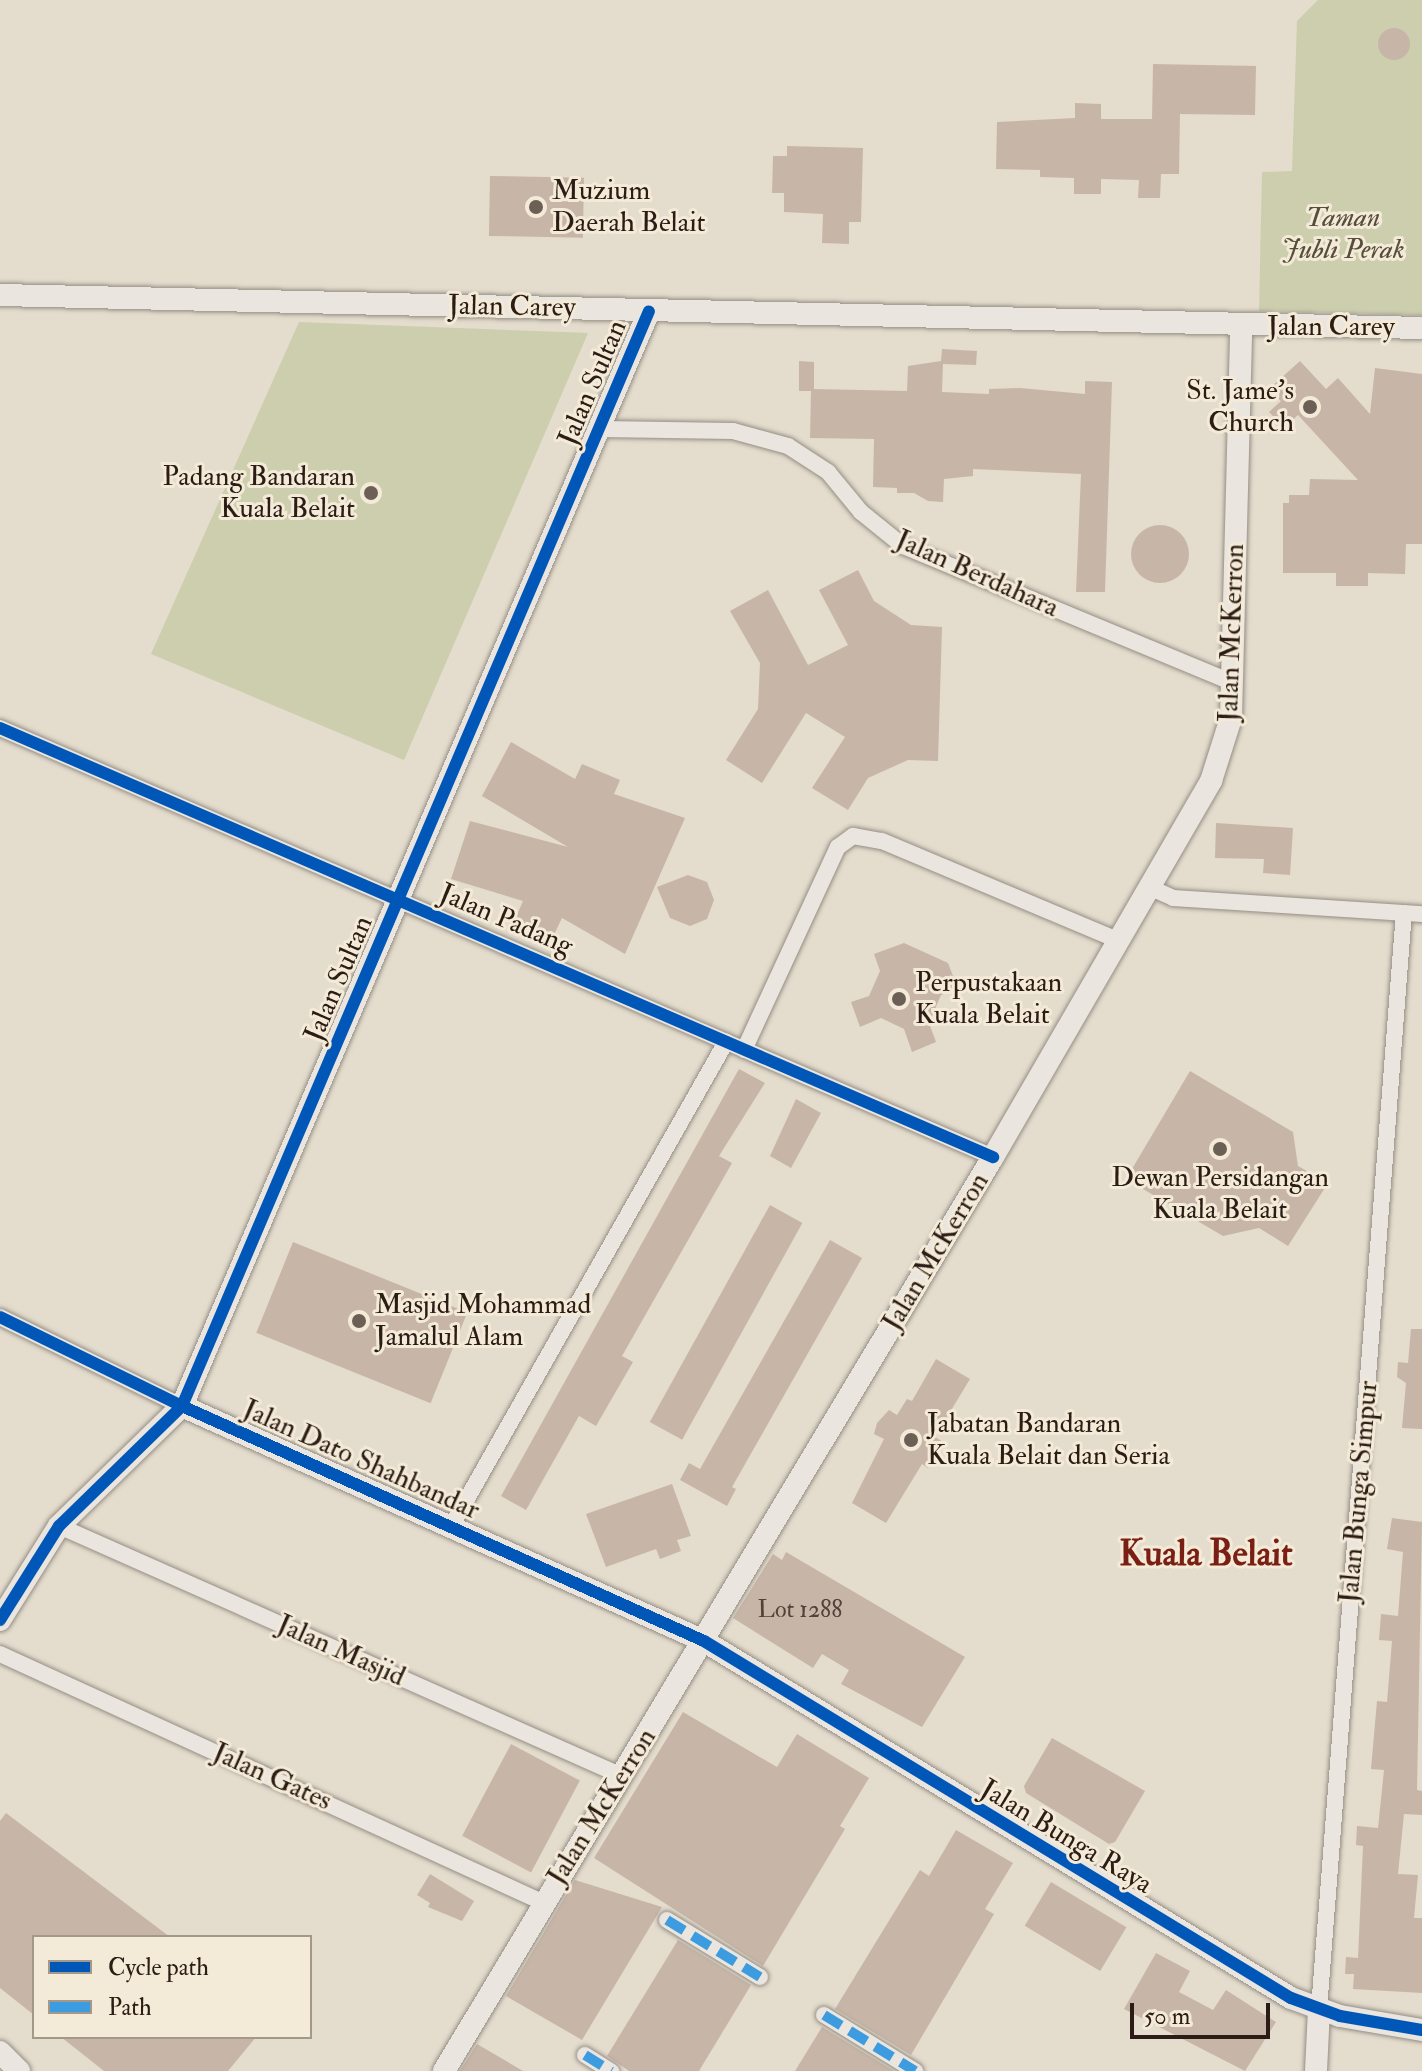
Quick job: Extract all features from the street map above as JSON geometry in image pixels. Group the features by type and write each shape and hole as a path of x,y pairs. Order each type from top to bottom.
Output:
{"street":[{"name":"Jalan Carey","path":"0,295 1422,328"},
{"name":"Jalan Sultan","path":"0,1620 59,1526 182,1406 649,311"},
{"name":"Jalan McKerron","path":"444,2071 542,1902 704,1641 993,1157 1151,888 1218,764 1230,728 1241,326"},
{"name":"Jalan Berdahara","path":"601,429 733,431 788,446 828,472 861,512 903,546 1232,682"},
{"name":"Jalan Padang","path":"0,728 993,1157"},
{"path":"744,1050 838,847 853,836 882,841 1120,941"},
{"path":"1151,888 1173,898 1422,914"},
{"name":"Jalan Bunga Simpur","path":"1316,2071 1404,913"},
{"path":"451,1527 726,1042"},
{"name":"Jalan Dato Shahbandar","path":"0,1317 182,1406 704,1641"},
{"name":"Jalan Masjid","path":"59,1526 622,1776"},
{"name":"Jalan Bunga Raya","path":"704,1641 1151,1917 1319,2009 1422,2030"},
{"name":"Jalan Gates","path":"0,1654 542,1902"},
{"path":"667,1920 760,1977"},
{"path":"824,2015 915,2071"},
{"path":"0,2052 19,2071"},
{"path":"585,2055 611,2071"}],"green space":[{"name":"Taman Jubli Perak","path":"1318,0 1422,0 1422,315 1259,311 1262,172 1292,171 1297,21"},
{"name":"Padang Bandaran Kuala Belait","path":"299,322 588,333 404,760 151,654"}],"building":[{"path":"1394,28 1406,32 1410,44 1406,56 1394,60 1382,56 1378,44 1382,32"},
{"path":"1153,64 1256,66 1255,115 1180,114 1179,174 1161,174 1160,198 1138,198 1139,180 1101,179 1101,194 1074,194 1074,178 1040,177 1040,170 996,169 997,122 1075,118 1075,103 1101,104 1101,119 1152,119"},
{"path":"787,146 863,148 861,222 849,222 849,244 822,243 823,214 784,212 784,193 772,193 773,156 787,156"},
{"name":"Muzium Daerah Belait","path":"490,176 584,178 583,238 489,236"},
{"path":"942,349 977,351 976,365 943,364 942,392 989,394 989,389 1020,388 1085,394 1085,381 1112,382 1105,592 1076,592 1081,474 973,469 973,476 944,479 943,502 928,501 914,493 897,493 897,488 873,487 874,439 810,438 811,391 799,391 799,361 814,362 814,389 907,391 908,366 941,361"},
{"path":"1300,361 1326,389 1338,378 1370,414 1375,368 1422,374 1422,544 1406,544 1405,574 1368,573 1368,586 1336,586 1336,573 1283,573 1283,503 1289,503 1289,495 1309,495 1310,479 1358,480 1298,415 1284,428 1269,412 1281,401 1269,389"},
{"path":"1160,525 1171,527 1180,534 1187,543 1187,565 1180,574 1171,581 1160,583 1149,581 1140,574 1133,565 1131,554 1133,543 1140,534 1149,527"},
{"path":"858,570 874,601 911,625 942,627 938,761 908,760 868,778 848,810 812,788 845,737 806,713 762,783 726,760 758,709 760,663 730,611 768,590 808,665 848,645 819,590"},
{"path":"511,742 575,779 582,764 620,780 614,794 685,818 625,954 562,918 551,941 513,924 523,901 451,879 470,821 568,847 482,796"},
{"path":"1216,823 1293,828 1290,875 1263,873 1264,859 1215,858"},
{"path":"688,875 707,882 714,900 707,919 690,926 670,918 657,887"},
{"name":"Perpustakaan Kuala Belait","path":"904,943 948,963 958,989 941,995 929,1023 936,1042 912,1052 904,1029 881,1018 860,1027 851,1002 869,996 880,971 874,954"},
{"path":"739,1069 765,1083 719,1156 732,1163 622,1356 633,1362 596,1426 579,1416 526,1510 501,1496"},
{"name":"Dewan Persidangan Kuala Belait","path":"1190,1071 1293,1132 1298,1166 1328,1183 1288,1246 1259,1228 1223,1236 1126,1179"},
{"path":"796,1099 821,1113 791,1168 770,1156"},
{"path":"770,1205 802,1223 682,1440 650,1422"},
{"path":"830,1240 862,1258 732,1487 736,1489 727,1506 680,1480 689,1463 700,1469"},
{"path":"293,1242 467,1312 431,1403 256,1333"},
{"path":"1411,1329 1422,1329 1422,1429 1402,1428 1406,1383 1397,1377 1398,1362 1408,1363"},
{"name":"Jabatan Bandaran Kuala Belait dan Seria","path":"936,1359 970,1379 935,1437 943,1442 928,1468 922,1464 886,1523 852,1503 884,1439 874,1434 877,1423 889,1410 897,1415 907,1399 912,1401"},
{"path":"672,1484 691,1536 677,1540 681,1551 660,1559 656,1549 606,1567 586,1514"},
{"path":"1392,1518 1422,1522 1417,1790 1422,1791 1422,1815 1404,1814 1398,1874 1418,1875 1414,1918 1422,1918 1422,1993 1353,1989 1354,1974 1345,1974 1346,1957 1358,1958 1363,1846 1356,1845 1357,1826 1378,1828 1384,1770 1371,1769 1377,1701 1387,1702 1392,1641 1379,1640 1381,1614 1398,1616 1403,1552 1387,1549"},
{"path":"786,1552 965,1657 922,1727 841,1684 849,1670 822,1654 813,1668 733,1618 773,1554 782,1560"},
{"path":"683,1712 777,1767 797,1734 869,1778 840,1826 845,1829 763,1966 594,1858"},
{"path":"1052,1738 1145,1791 1115,1842 1109,1844 1026,1793 1024,1786"},
{"path":"511,1744 580,1781 531,1872 462,1836"},
{"path":"6,1813 167,1935 32,1935 32,2013 0,1988 0,1821"},
{"path":"956,1830 1013,1863 985,1909 994,1914 911,2055 835,2009 920,1870 929,1876"},
{"path":"430,1874 474,1901 462,1921 428,1907 430,1903 417,1895"},
{"path":"575,1880 662,1907 582,2040 506,1996"},
{"path":"1051,1882 1126,1927 1100,1971 1025,1926"},
{"path":"678,1940 751,1985 699,2071 629,2071 607,2056"},
{"path":"1156,1953 1190,1971 1179,1992 1213,2010 1226,1990 1276,2022 1245,2071 1124,2009"},
{"path":"822,2027 894,2071 795,2071"},
{"path":"64,2039 254,2039 228,2071 104,2071"},
{"path":"477,2044 523,2071 460,2071"}],"marked path":[{"path":"667,1920 760,1977"},
{"path":"824,2015 915,2071"},
{"path":"585,2055 611,2071"}],"cycle path":[{"path":"0,1620 59,1526 182,1406 649,311"},
{"path":"0,728 993,1157"},
{"path":"0,1317 182,1406 704,1641 1291,1998 1340,2016 1422,2030"}],"place":[{"name":"Muzium Daerah Belait","path":"536,207"},
{"name":"St. Jame's Church","path":"1310,407"},
{"name":"Padang Bandaran Kuala Belait","path":"371,493"},
{"name":"Perpustakaan Kuala Belait","path":"899,999"},
{"name":"Dewan Persidangan Kuala Belait","path":"1220,1149"},
{"name":"Masjid Mohammad Jamalul Alam","path":"359,1321"},
{"name":"Jabatan Bandaran Kuala Belait dan Seria","path":"911,1440"}],"district":[{"name":"Kuala Belait","path":"1206,1554"}]}
